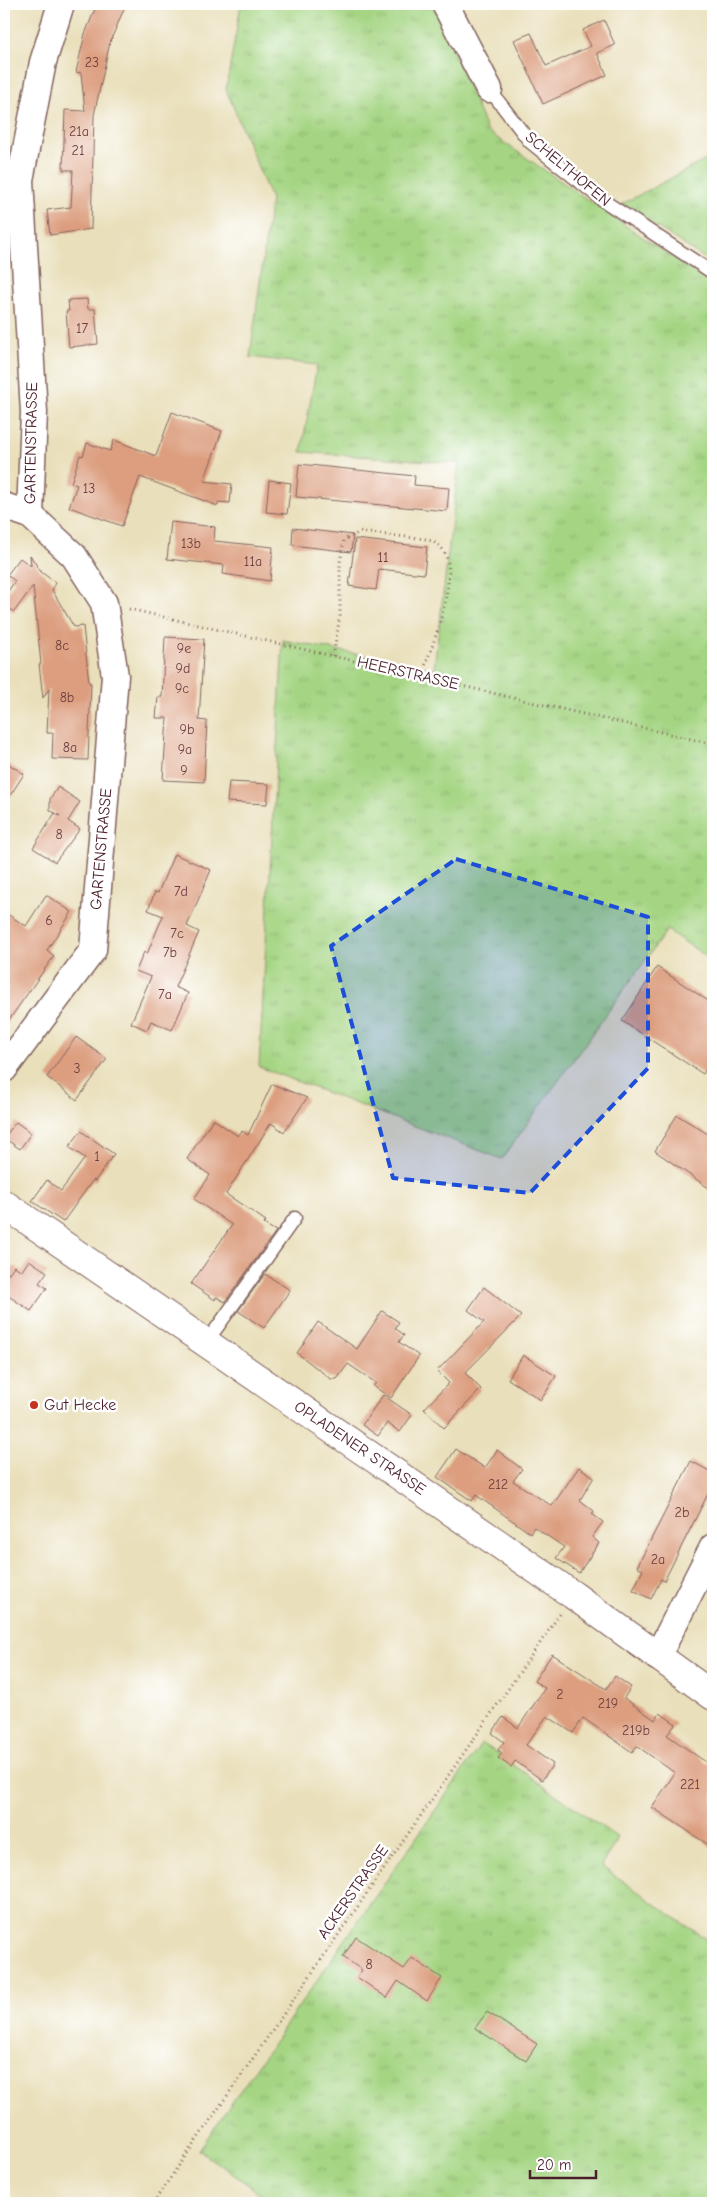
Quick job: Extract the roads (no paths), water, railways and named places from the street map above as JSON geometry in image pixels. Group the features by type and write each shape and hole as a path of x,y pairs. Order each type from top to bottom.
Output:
{"main road":[{"name":"OPLADENER STRASSE","path":"4,1204 573,1595 713,1696"}],"street":[{"name":"GARTENSTRASSE","path":"4,1069 93,950 115,676 104,603 74,556 30,515 34,412 12,180 43,62 61,4"},
{"name":"SCHELTHOFEN","path":"445,4 489,89"},
{"path":"4,506 30,515"},
{"path":"657,1656 713,1547"}],"lane":[{"name":"SCHELTHOFEN","path":"489,89 530,142 601,198 713,273"},
{"path":"206,1343 295,1218"}],"place":[{"name":"Gut Hecke","path":"34,1405"}]}
